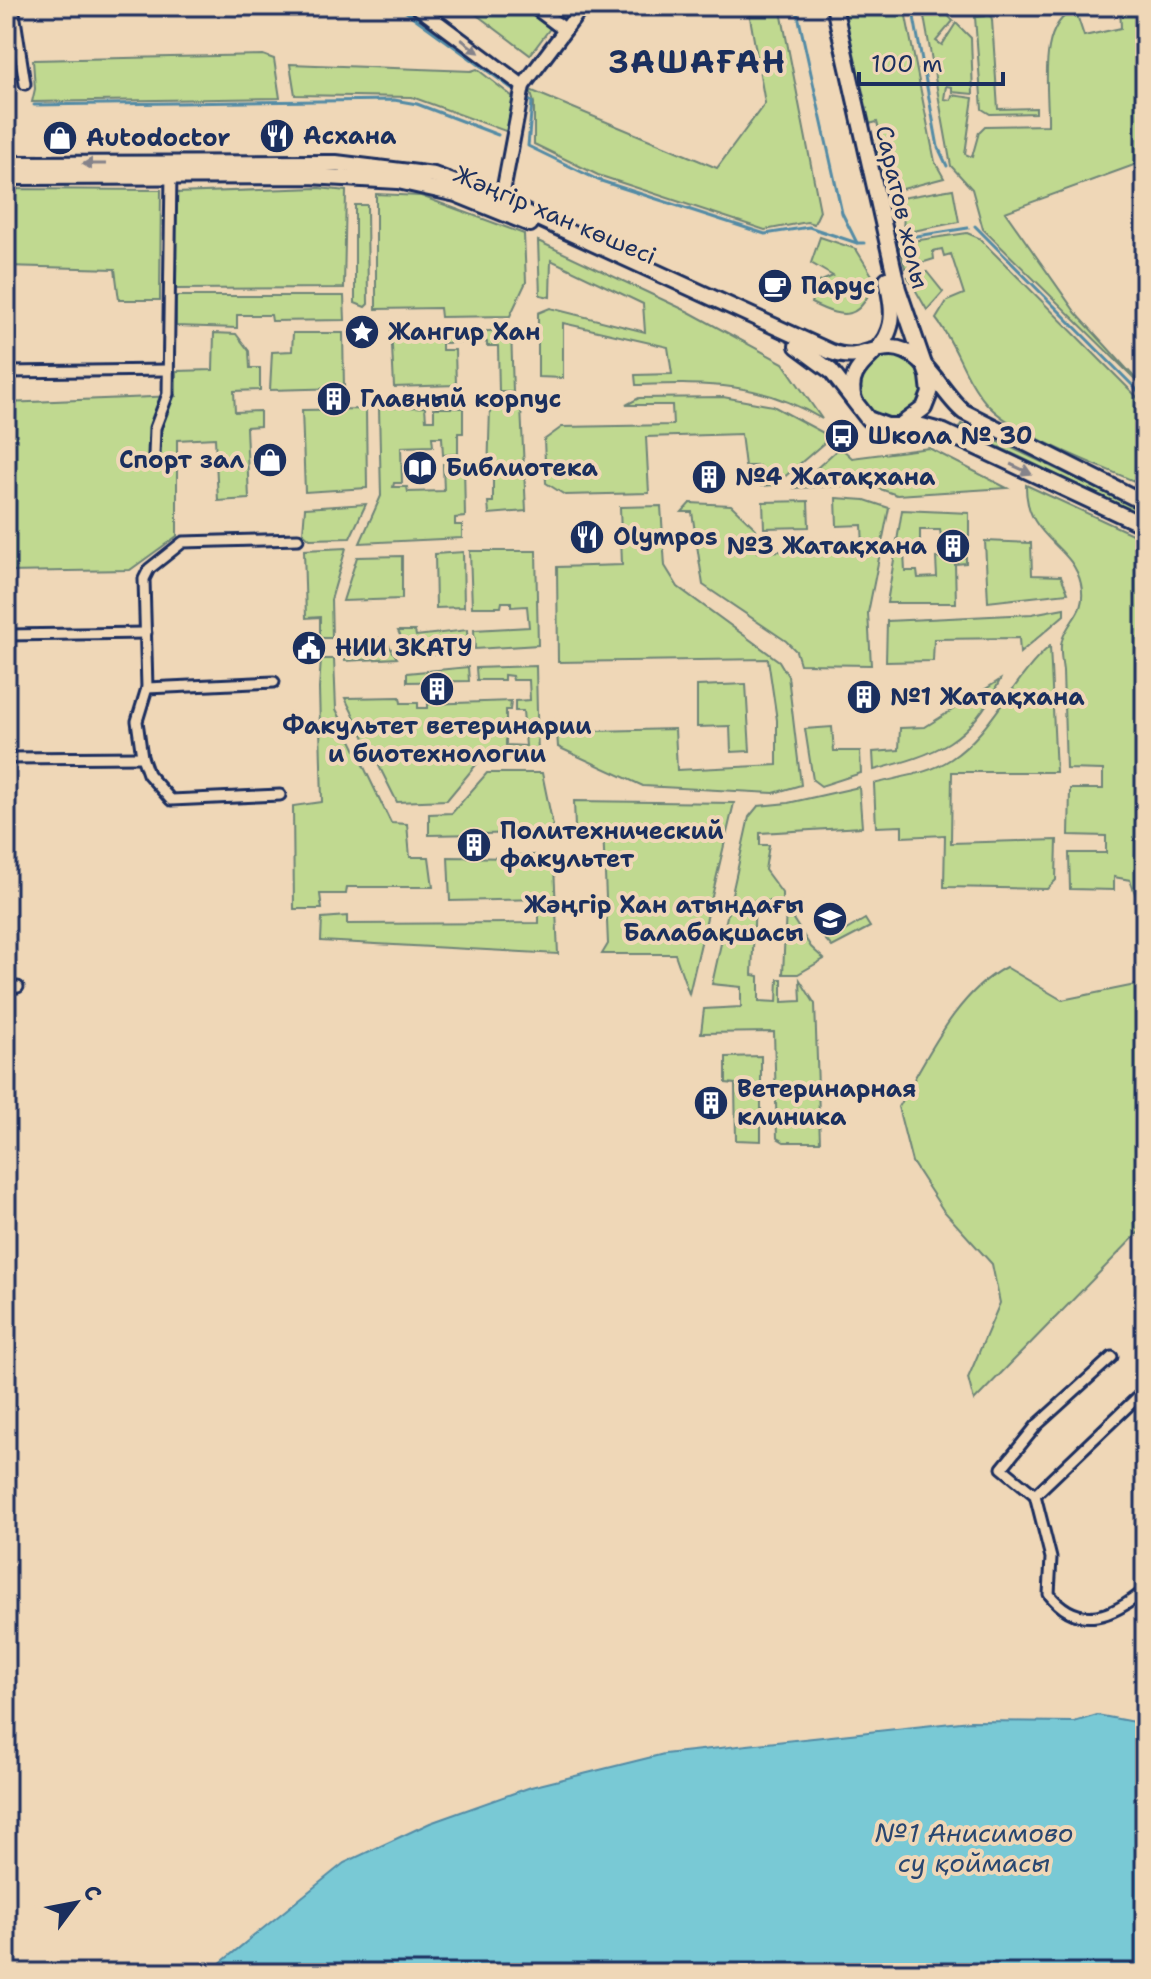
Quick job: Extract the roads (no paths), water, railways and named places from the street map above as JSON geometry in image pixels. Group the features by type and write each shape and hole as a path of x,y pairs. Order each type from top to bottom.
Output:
{"main road":[{"path":"416,6 523,86"},
{"path":"533,6 565,30"},
{"path":"501,206 523,86 583,6"},
{"name":"Саратов жолы","path":"825,6 891,304 888,333 870,354"},
{"name":"Саратов жолы","path":"834,6 896,279 925,368"},
{"name":"Жәңгір хан көшесі","path":"6,177 336,163 405,170 466,186 501,206 803,349 831,371 868,419 944,432 1145,526"},
{"name":"Жәңгір хан көшесі","path":"6,164 171,171"},
{"name":"Жәңгір хан көшесі","path":"501,206 816,346 854,357 897,349 916,357 948,399 964,412 1145,503"},
{"path":"856,404 853,376 870,354"},
{"path":"896,426 912,420 924,408 930,393 925,368"}],"street":[{"path":"13,6 25,84"},
{"path":"154,455 155,428 168,394 171,171"},
{"path":"6,372 168,370"},
{"path":"280,795 171,800 148,774 142,757 137,721 147,688 144,579 149,569 183,542 298,539"},
{"path":"6,635 146,633"},
{"path":"147,688 274,682"},
{"path":"6,758 142,757"},
{"path":"6,988 18,987"},
{"path":"1112,1357 1037,1425 1003,1462 1005,1472 1035,1495 1051,1558 1049,1594 1056,1603 1068,1613 1085,1617 1102,1615 1130,1603 1145,1590"},
{"path":"1035,1495 1145,1390"}],"water":[{"name":"№1 Анисимово су қоймасы","path":"1097,1715 1145,1724 1145,1973 208,1973 344,1863 430,1823 531,1787 664,1754 970,1721 1074,1722"}],"waterway":[{"path":"398,6 514,90"},
{"path":"545,6 563,20"},
{"path":"796,6 842,213 857,243 864,243"},
{"path":"912,6 938,147 947,166"},
{"path":"527,99 532,102 528,146 598,180 765,234 809,227 857,243"},
{"path":"34,105 394,100 417,104 498,135"},
{"path":"975,226 1145,398"},
{"path":"904,238 968,228"}],"place":[{"name":"Асхана","path":"277,136"},
{"name":"Autodoctor","path":"60,138"},
{"name":"Парус","path":"775,286"},
{"name":"Жангир Хан","path":"362,332"},
{"name":"Главный корпус","path":"334,399"},
{"name":"Школа № 30","path":"842,436"},
{"name":"Спорт зал","path":"270,460"},
{"name":"Библиотека","path":"420,468"},
{"name":"№4 Жатақхана","path":"709,477"},
{"name":"Olympos","path":"587,537"},
{"name":"№3 Жатақхана","path":"953,546"},
{"name":"НИИ ЗКАТУ","path":"309,648"},
{"name":"Факультет ветеринарии и биотехнологии","path":"437,689"},
{"name":"№1 Жатақхана","path":"864,697"},
{"name":"Политехнический факультет","path":"474,845"},
{"name":"Жәңгір Хан атындағы Балабақшасы","path":"830,919"},
{"name":"Ветеринарная клиника","path":"711,1103"}],"district":[{"name":"ЗАШАҒАН","path":"698,61"}]}
